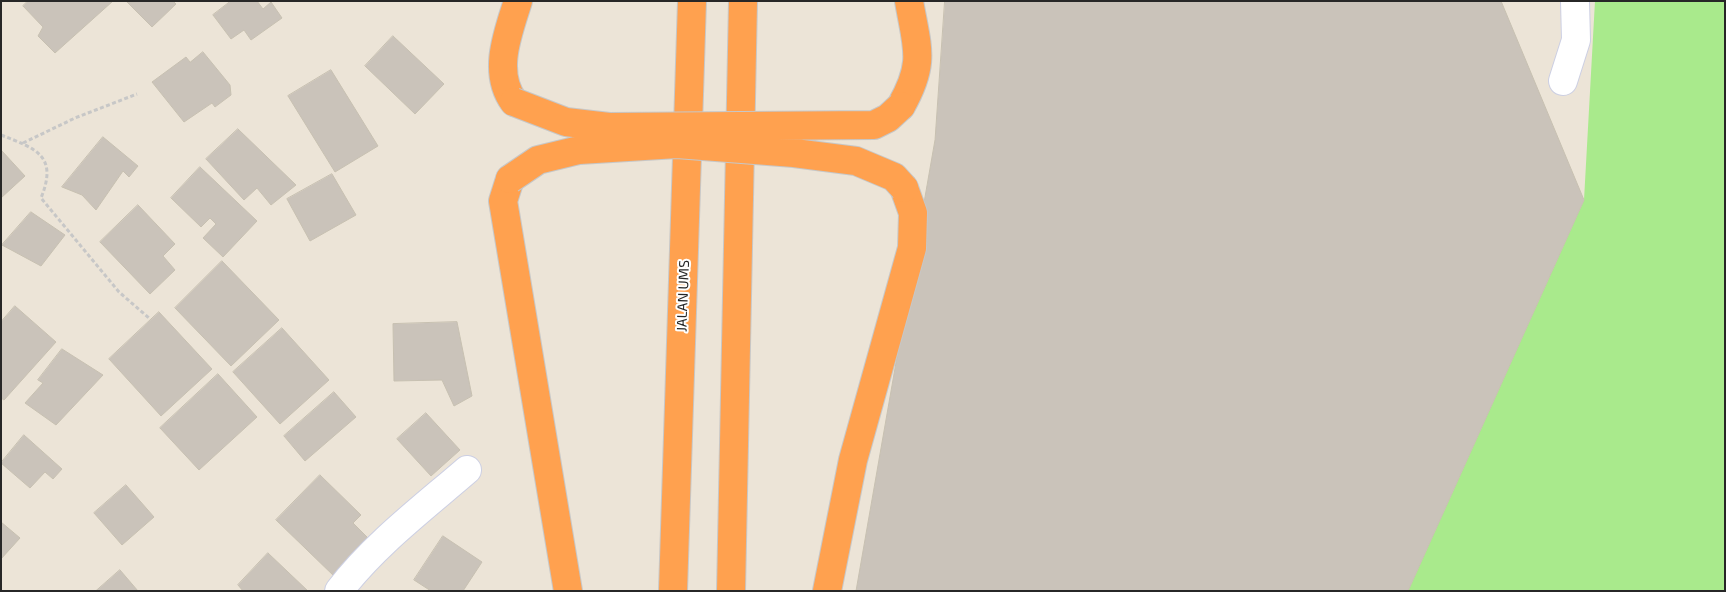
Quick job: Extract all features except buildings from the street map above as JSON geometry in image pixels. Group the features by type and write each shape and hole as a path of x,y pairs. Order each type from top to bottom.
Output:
{"highway":[{"path":"518,1 504,43 503,74 506,91 514,102 566,122 609,127 874,125 888,118 901,106 913,85 919,61 909,1"},
{"name":"JALAN UMS","path":"673,591 692,1"},
{"path":"731,591 743,1"},
{"path":"568,591 503,201 510,179 538,160 578,150 677,144 794,153 856,161 894,177 904,188 914,213 912,248 853,460 827,591"}],"street":[{"path":"1563,81 1576,40 1576,1"},
{"path":"338,591 403,525 467,470"}],"path":[{"path":"22,144 75,118 137,94"},
{"path":"1,135 40,153 48,165 48,181 41,198 119,292 149,318"}],"green space":[{"path":"1595,1 1725,1 1725,591 1408,591 1584,200"}]}
